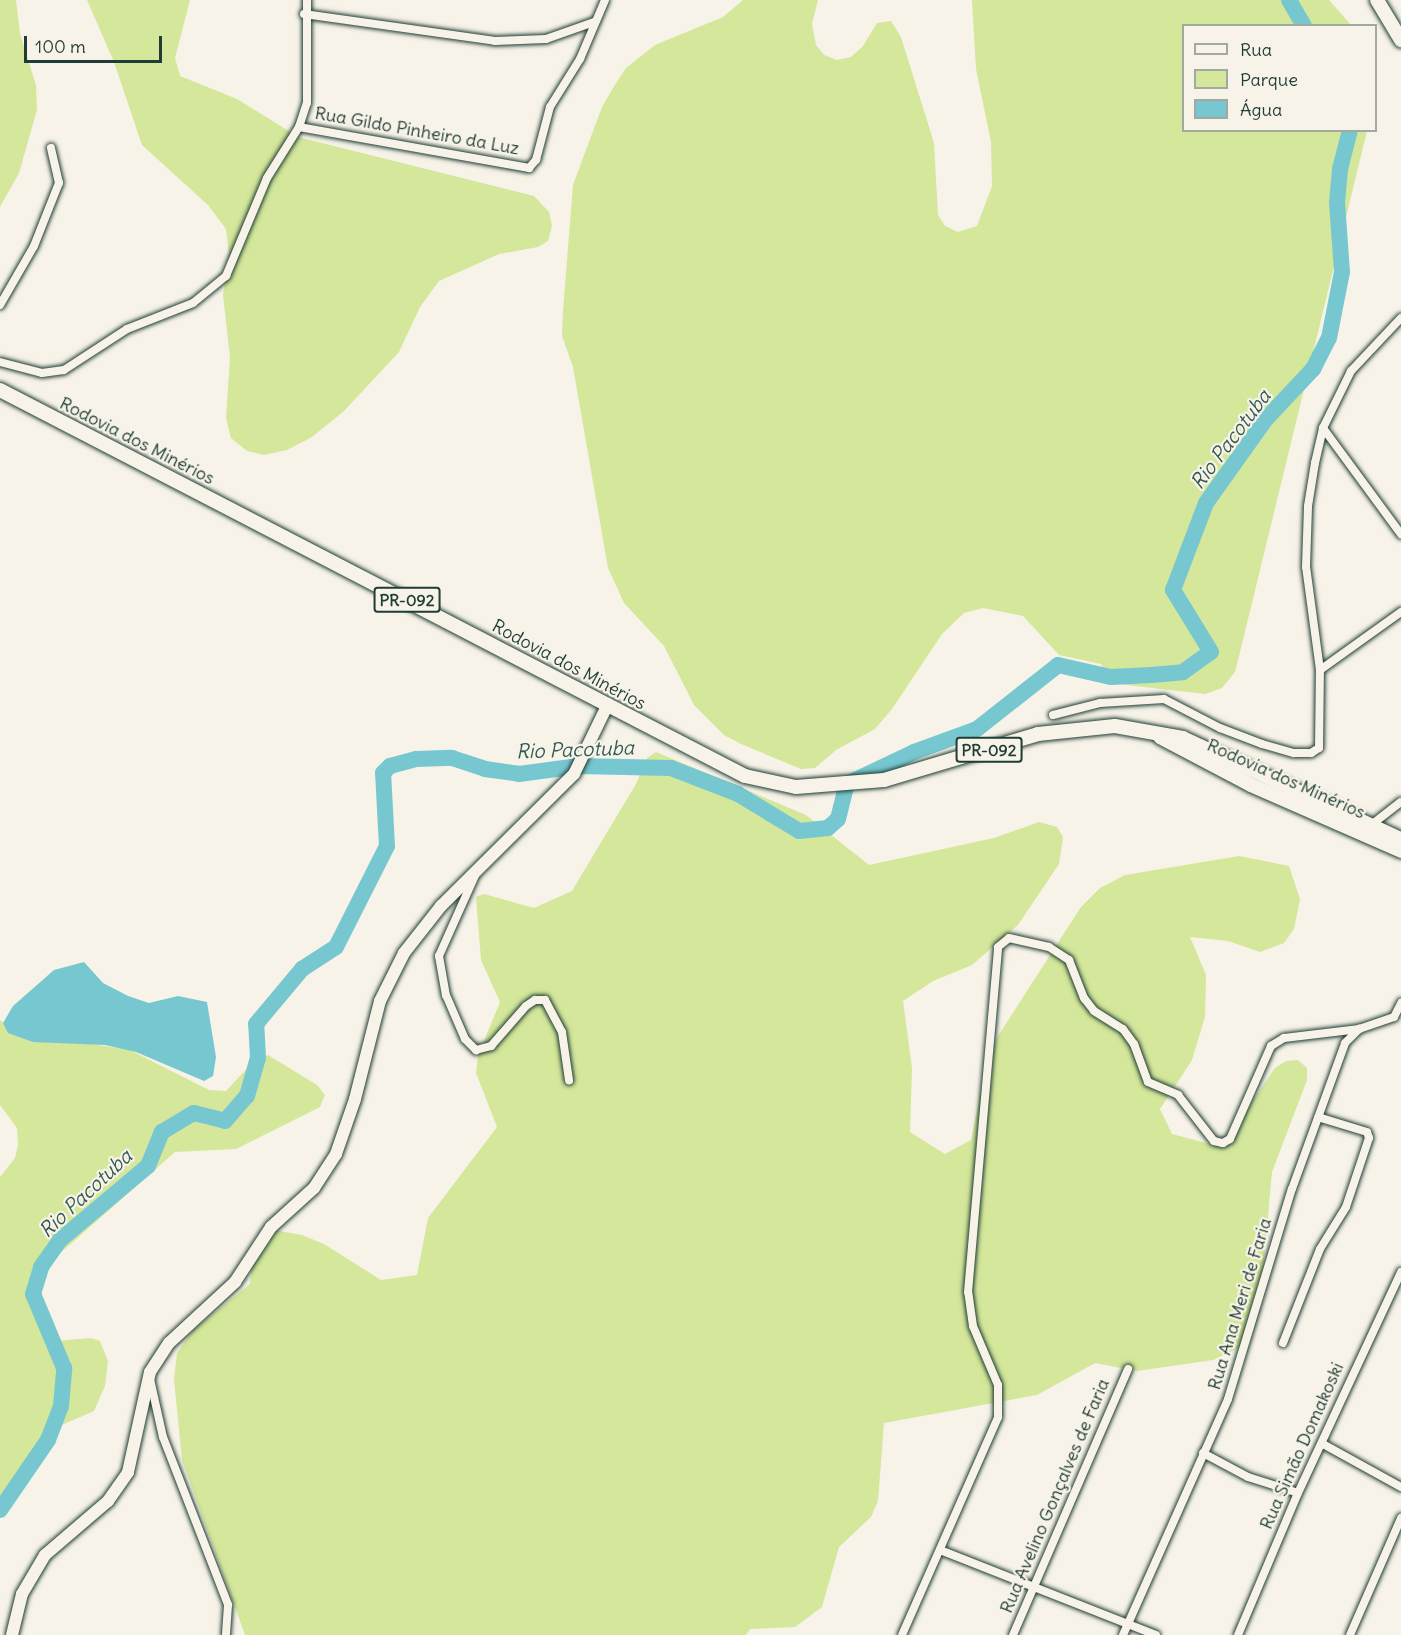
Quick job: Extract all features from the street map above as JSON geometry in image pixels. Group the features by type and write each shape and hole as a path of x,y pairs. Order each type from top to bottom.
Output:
{"main road":[{"path":"1377,0 1401,40"},
{"name":"Rodovia dos Minérios","path":"0,390 745,776 796,787 885,780 1038,734 1084,727 1115,726 1158,736 1183,738 1401,839"},
{"name":"Rodovia dos Minérios","path":"1158,736 1251,785 1401,851"}],"street":[{"path":"0,362 42,373 64,370 127,328 193,303 226,276 267,178 299,127 307,103 304,14 307,0"},
{"path":"304,14 495,41 546,39 594,22 605,0"},
{"name":"Rua Gildo Pinheiro da Luz","path":"299,127 529,168 536,160 550,107 580,59 594,22"},
{"path":"0,306 34,246 59,183 51,148"},
{"path":"1053,715 1100,703 1164,699 1252,740 1294,753 1311,753 1319,747 1320,670 1306,567 1308,506 1323,428 1351,371 1401,318"},
{"path":"1323,428 1401,534"},
{"path":"1320,670 1401,612"},
{"path":"12,1635 22,1594 45,1556 108,1501 128,1472 150,1372 169,1343 235,1282 272,1227 314,1188 336,1154 355,1099 380,1001 404,953 441,906 574,774 608,704"},
{"path":"1370,826 1401,802"},
{"path":"477,870 439,956 446,995 465,1039 476,1050 491,1046 526,1006 535,1000 545,1000 562,1032 569,1080"},
{"path":"902,1635 998,1417 999,1392 973,1326 968,1292 998,947 1009,938 1050,947 1069,960 1084,998 1094,1011 1123,1029 1134,1044 1148,1082 1178,1095 1214,1141 1223,1143 1230,1138 1271,1046 1284,1038 1359,1029 1394,1017 1401,1003"},
{"name":"Rua Ana Meri de Faria","path":"1123,1635 1228,1399 1318,1117 1345,1043 1359,1029"},
{"path":"1283,1343 1320,1249 1346,1207 1369,1138 1367,1132 1318,1117"},
{"name":"Rua Simão Domakoski","path":"1238,1635 1298,1493 1323,1444 1401,1272"},
{"name":"Rua Avelino Gonçalves de Faria","path":"1013,1635 1128,1369"},
{"path":"150,1372 163,1437 228,1605 226,1635"},
{"path":"1323,1444 1401,1487"},
{"path":"1203,1453 1248,1476 1298,1493"},
{"path":"1350,1635 1401,1518"},
{"path":"940,1550 1035,1584 1156,1635"}],"green space":[{"path":"0,0 16,0 20,34 36,85 37,110 19,173 0,207"},
{"path":"87,0 190,0 175,58 180,76 237,99 298,137 534,196 549,212 552,226 548,241 538,247 499,254 439,281 420,307 399,352 344,411 312,437 287,450 264,455 247,451 231,438 226,418 230,357 223,295 229,254 226,229 208,205 142,145 114,62"},
{"path":"743,0 818,0 812,24 816,45 824,55 837,60 851,57 863,46 877,23 891,21 901,37 934,143 938,215 945,226 958,232 977,226 992,186 991,142 976,69 972,0 1329,0 1350,24 1182,24 1182,132 1367,132 1235,672 1222,688 1205,694 1109,683 1101,664 1059,655 1023,616 983,608 964,613 942,634 892,709 875,729 836,750 815,768 801,769 741,744 724,735 694,705 664,646 624,603 608,568 573,367 562,336 563,311 573,185 602,107 626,68 655,45 723,17"},
{"path":"656,752 806,815 869,865 994,838 1039,822 1057,827 1063,837 1059,864 1018,925 972,965 933,981 903,1001 912,1068 910,1132 945,1154 971,1140 987,1059 998,1036 1081,907 1100,888 1125,875 1239,856 1289,866 1300,899 1294,929 1284,943 1260,952 1228,941 1190,937 1206,975 1205,1017 1192,1060 1160,1109 1172,1134 1221,1147 1275,1068 1286,1061 1298,1060 1307,1068 1307,1080 1272,1172 1259,1314 1253,1330 1239,1348 1213,1360 1137,1371 1095,1363 1037,1395 884,1423 878,1501 871,1517 839,1547 822,1607 795,1627 750,1629 746,1635 245,1635 182,1460 174,1379 177,1353 193,1330 250,1284 253,1251 274,1230 302,1235 324,1244 381,1280 417,1275 428,1218 497,1127 476,1073 478,1056 500,1002 481,960 476,897 484,894 534,908 572,891 636,784 647,758"},
{"path":"0,1020 16,1032 130,1050 209,1090 226,1091 252,1063 268,1055 317,1085 325,1095 320,1107 236,1149 175,1152 49,1263 36,1315 56,1341 91,1338 100,1341 108,1361 105,1386 94,1411 50,1430 0,1510 0,1177 15,1158 18,1145 17,1128 0,1105"}],"water":[{"path":"84,962 103,983 128,996 149,1003 178,996 207,1002 216,1057 213,1076 204,1081 136,1052 105,1045 33,1042 8,1033 3,1023 13,1006 54,970"}],"waterway":[{"name":"Rio Pacotuba","path":"1289,0 1303,24"},
{"name":"Rio Pacotuba","path":"0,1510 48,1440 61,1406 64,1368 33,1294 41,1267 60,1240 148,1166 162,1132 194,1113 225,1121 247,1096 258,1058 256,1024 302,969 336,947 387,846 383,773 390,766 416,759 452,758 485,769 519,774 578,766 671,768 738,794 799,831 828,828 838,819 847,784 914,752 977,729 1058,665 1111,677 1151,675 1183,672 1211,652 1173,590 1206,503 1266,419 1313,369 1329,338 1342,272 1337,203 1340,169 1349,132"}]}
